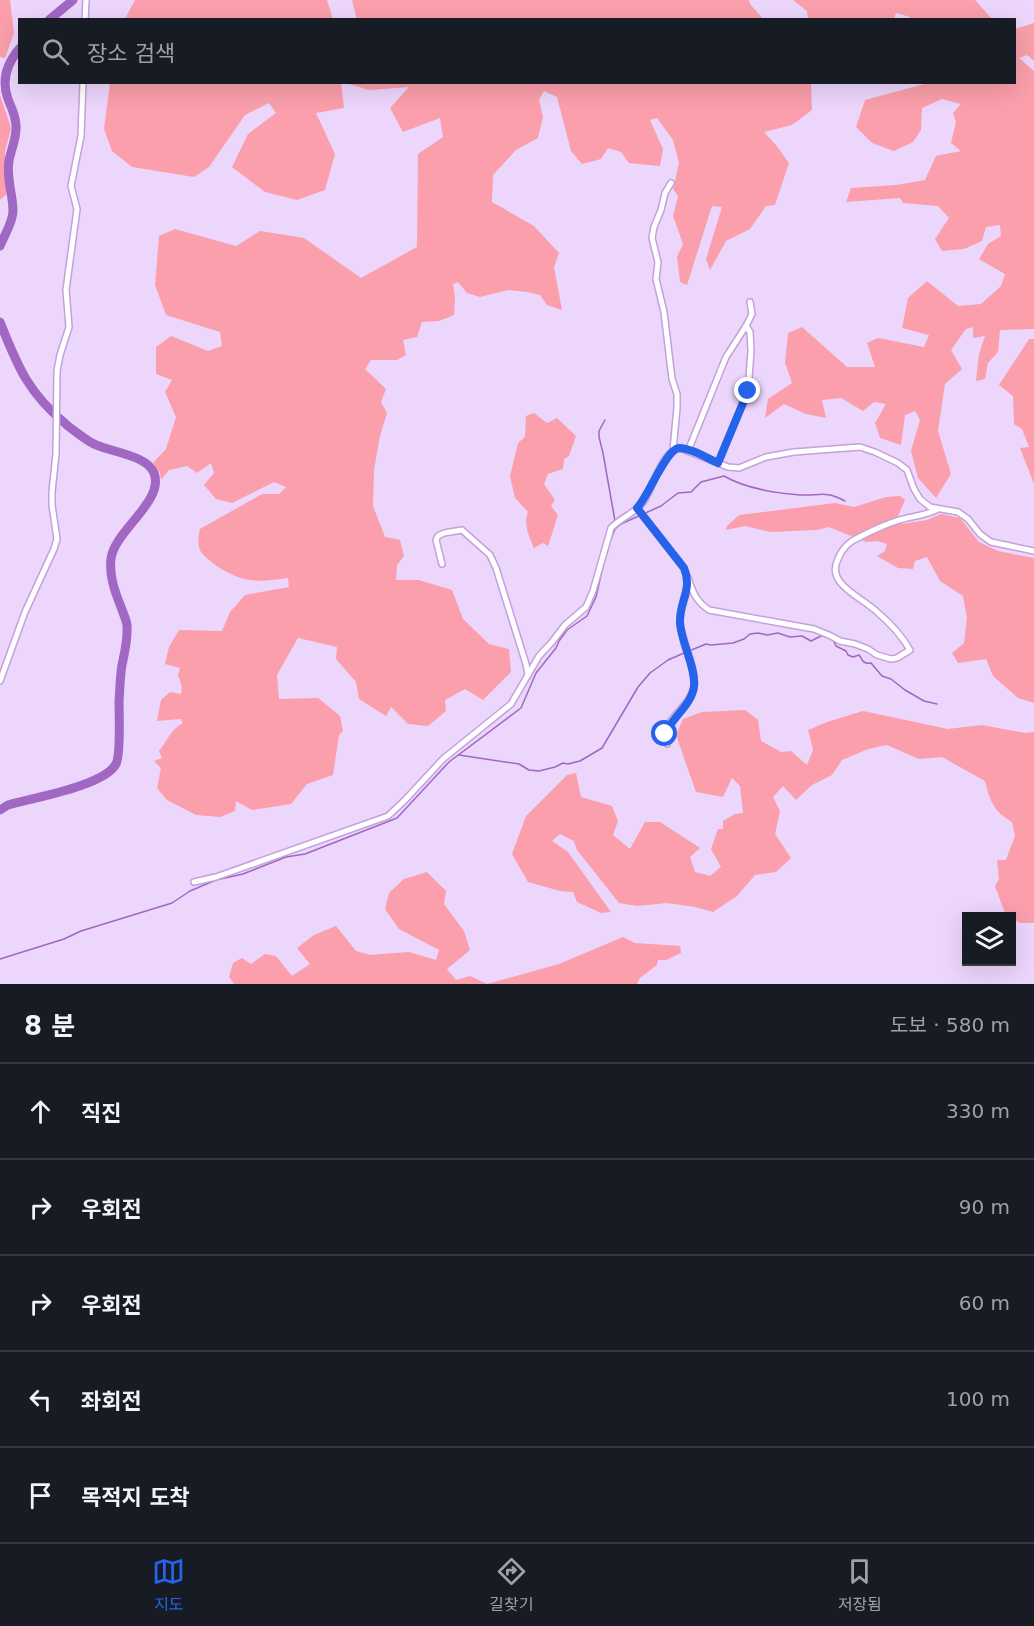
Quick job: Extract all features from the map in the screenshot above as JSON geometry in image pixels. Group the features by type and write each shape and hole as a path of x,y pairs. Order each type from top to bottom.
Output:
{"street":[{"path":"85,18 86,0"},
{"path":"0,681 25,612 57,539 52,505 56,454 57,371 69,327 66,290 76,209 71,186 81,136 83,84"},
{"path":"671,183 664,193 652,238 658,262 656,279 664,312 672,379 677,394 673,450"},
{"path":"688,451 726,357 752,314 750,302"},
{"path":"718,463 748,391 751,351 750,332 746,326"},
{"path":"194,882 216,877 388,816 443,759 511,704 540,656 565,625 586,608 611,528 616,522 634,513 644,501 667,456 673,450 680,448 728,467 739,468 766,457 794,452 860,447 898,462 907,470 920,499 930,507 958,512 991,542 1034,551"},
{"path":"637,508 684,568 692,591 700,604 709,610 814,629 891,659 910,650 877,611 839,583 834,565 842,549 851,542 899,520 938,509"},
{"path":"442,564 436,540 444,532 462,530 490,555 496,567 523,653 528,677"},
{"path":"667,744 665,734 669,725 687,703 694,688 694,678 680,625 688,578"}],"shaded area":[{"path":"0,0 10,0 14,33 5,58 0,57"},
{"path":"135,0 327,0 333,18 126,18"},
{"path":"352,0 749,0 762,18 356,18"},
{"path":"793,0 975,0 991,18 910,18 896,13 894,18 808,18 807,11"},
{"path":"1034,23 1034,61 1027,55 1019,58 1034,71 1034,329 1000,330 998,352 988,363 985,379 976,381 979,354 985,336 973,338 973,327 966,329 951,350 962,369 945,384 938,431 951,474 936,498 918,478 911,451 920,420 915,411 905,415 901,445 880,438 875,423 886,404 874,402 863,411 841,398 822,400 826,418 806,414 784,404 765,418 768,399 792,383 785,363 788,333 802,327 847,367 875,367 867,343 878,338 924,347 929,335 902,328 908,298 927,281 958,306 981,304 1001,286 1005,274 979,259 988,244 1001,236 1000,225 986,227 982,241 964,249 942,251 935,239 949,218 938,206 903,203 900,198 846,202 851,188 896,185 925,180 936,156 961,151 951,143 956,122 953,113 961,104 942,99 922,108 921,130 913,142 894,151 872,143 856,127 865,100 924,84 1016,84 1016,29"},
{"path":"110,84 341,84 344,108 316,113 335,154 325,190 297,200 265,192 232,167 248,134 276,113 269,103 245,115 209,167 194,177 132,167 112,151 104,129"},
{"path":"349,84 811,84 812,110 792,125 764,132 789,163 775,205 766,206 750,229 726,241 710,270 706,259 722,207 712,206 687,285 680,282 677,257 683,244 673,216 678,196 673,189 679,163 673,140 657,118 650,120 663,149 660,166 629,163 621,152 608,148 601,159 582,164 571,151 557,97 544,91 539,100 543,117 538,138 516,150 493,175 492,202 534,226 559,253 554,267 562,310 547,305 540,295 527,292 508,290 480,297 467,293 458,282 453,284 454,315 439,321 422,322 417,337 403,340 406,355 397,360 371,360 365,369 386,389 381,402 387,413 374,470 373,506 385,537 400,540 404,556 397,565 396,580 419,580 452,590 463,619 489,644 509,649 511,672 483,700 465,689 445,700 446,711 428,726 408,724 391,707 386,716 359,699 356,682 336,659 337,647 298,638 277,675 279,699 318,698 340,716 343,731 339,735 333,775 307,784 291,804 252,810 236,801 235,811 220,817 196,815 167,800 157,788 161,768 154,761 162,758 159,751 172,732 183,723 181,719 157,721 161,700 170,692 181,694 182,687 178,675 180,668 165,664 169,647 179,630 222,631 230,612 245,595 289,587 288,578 264,581 247,580 219,568 200,550 198,541 200,529 262,494 279,494 286,487 274,482 232,503 216,499 204,485 214,473 211,463 197,473 187,466 169,470 161,480 160,473 153,463 166,449 176,417 165,392 172,380 156,374 156,347 171,336 208,351 222,346 220,332 166,315 155,285 159,236 175,229 236,246 260,231 304,238 361,278 417,247 418,154 443,137 440,118 403,132 390,108 409,87 369,90"},
{"path":"0,95 11,128 5,152 8,193 0,200"},
{"path":"1029,339 1034,339 1034,484 1020,448 1029,447 1022,429 1014,424 1013,396 999,385"},
{"path":"534,413 547,423 557,418 576,436 569,456 564,459 563,469 548,474 544,484 555,500 551,506 558,515 548,546 543,543 534,548 526,526 528,512 515,498 510,476 518,443 525,437 526,416"},
{"path":"900,496 905,500 898,516 902,524 927,520 941,514 960,518 979,542 998,551 1034,558 1034,703 1018,698 993,676 986,659 958,663 952,653 964,643 967,618 963,596 940,581 927,557 915,561 913,569 898,568 877,556 885,551 887,544 877,541 866,542 829,527 817,530 770,532 745,526 726,530 727,526 739,515 835,503 854,507 886,497"},
{"path":"745,710 758,720 761,741 781,752 791,751 807,765 813,750 808,730 863,711 948,729 982,725 1025,733 1034,732 1034,923 1020,923 1016,921 1016,912 1005,912 995,886 999,879 997,860 1006,860 1015,836 1012,822 994,805 985,781 942,757 919,759 887,745 868,749 842,760 832,775 812,785 796,800 783,786 773,797 780,811 775,834 791,858 776,872 755,875 737,896 713,912 667,903 637,906 619,903 577,850 574,841 560,834 552,841 568,852 611,912 601,913 577,902 573,892 560,891 528,882 512,854 526,816 567,775 576,773 581,797 612,806 618,821 613,835 630,849 645,822 660,822 700,848 690,857 695,872 710,876 721,867 711,849 718,829 723,829 723,821 735,814 743,813 740,786 732,778 723,797 696,792 676,735 683,719 702,712"},
{"path":"427,872 446,891 444,904 464,931 470,950 447,969 456,980 470,976 487,984 234,984 229,977 233,963 242,958 251,964 265,954 276,956 292,976 310,964 297,948 314,935 336,926 356,951 370,955 409,952 436,960 439,950 399,929 385,909 389,893 404,879"},
{"path":"623,937 635,943 680,946 681,953 666,960 658,960 657,965 640,978 637,984 487,984 559,964"}],"waterway":[{"path":"51,18 73,0"},
{"path":"0,246 13,215 8,167 16,130 15,117 6,92 5,78 18,51"},
{"path":"0,322 19,367 43,403 68,426 91,442 144,462 154,473 155,484 146,505 114,548 111,559 113,584 127,625 120,678 119,743 116,764 109,772 83,785 8,805 0,810"},
{"path":"605,420 599,431 599,437 615,521"},
{"path":"609,544 615,529 621,524 661,506 678,493 691,492 701,482 724,476 761,490 800,495 827,495 845,501"},
{"path":"0,959 172,903 190,891 216,880 243,874 286,857 305,854 397,818 449,762 521,708 536,673 567,630 587,616 596,597 605,557"},
{"path":"689,651 706,644 733,643 750,634 758,633 767,635 778,633 790,637 802,636 811,641 826,636"},
{"path":"833,640 836,646 846,651 848,655 853,657 859,655 864,662 871,663 882,676 891,679 924,701 937,704"},
{"path":"459,755 519,764 529,770 539,771 563,763 580,761 602,748 638,687 650,673 668,660 684,653"}],"route":[{"path":"665,734 669,725 687,703 694,688 694,678 680,625 688,578 684,568 637,508 644,501 667,456 673,450 680,448 718,463 748,391"}]}
